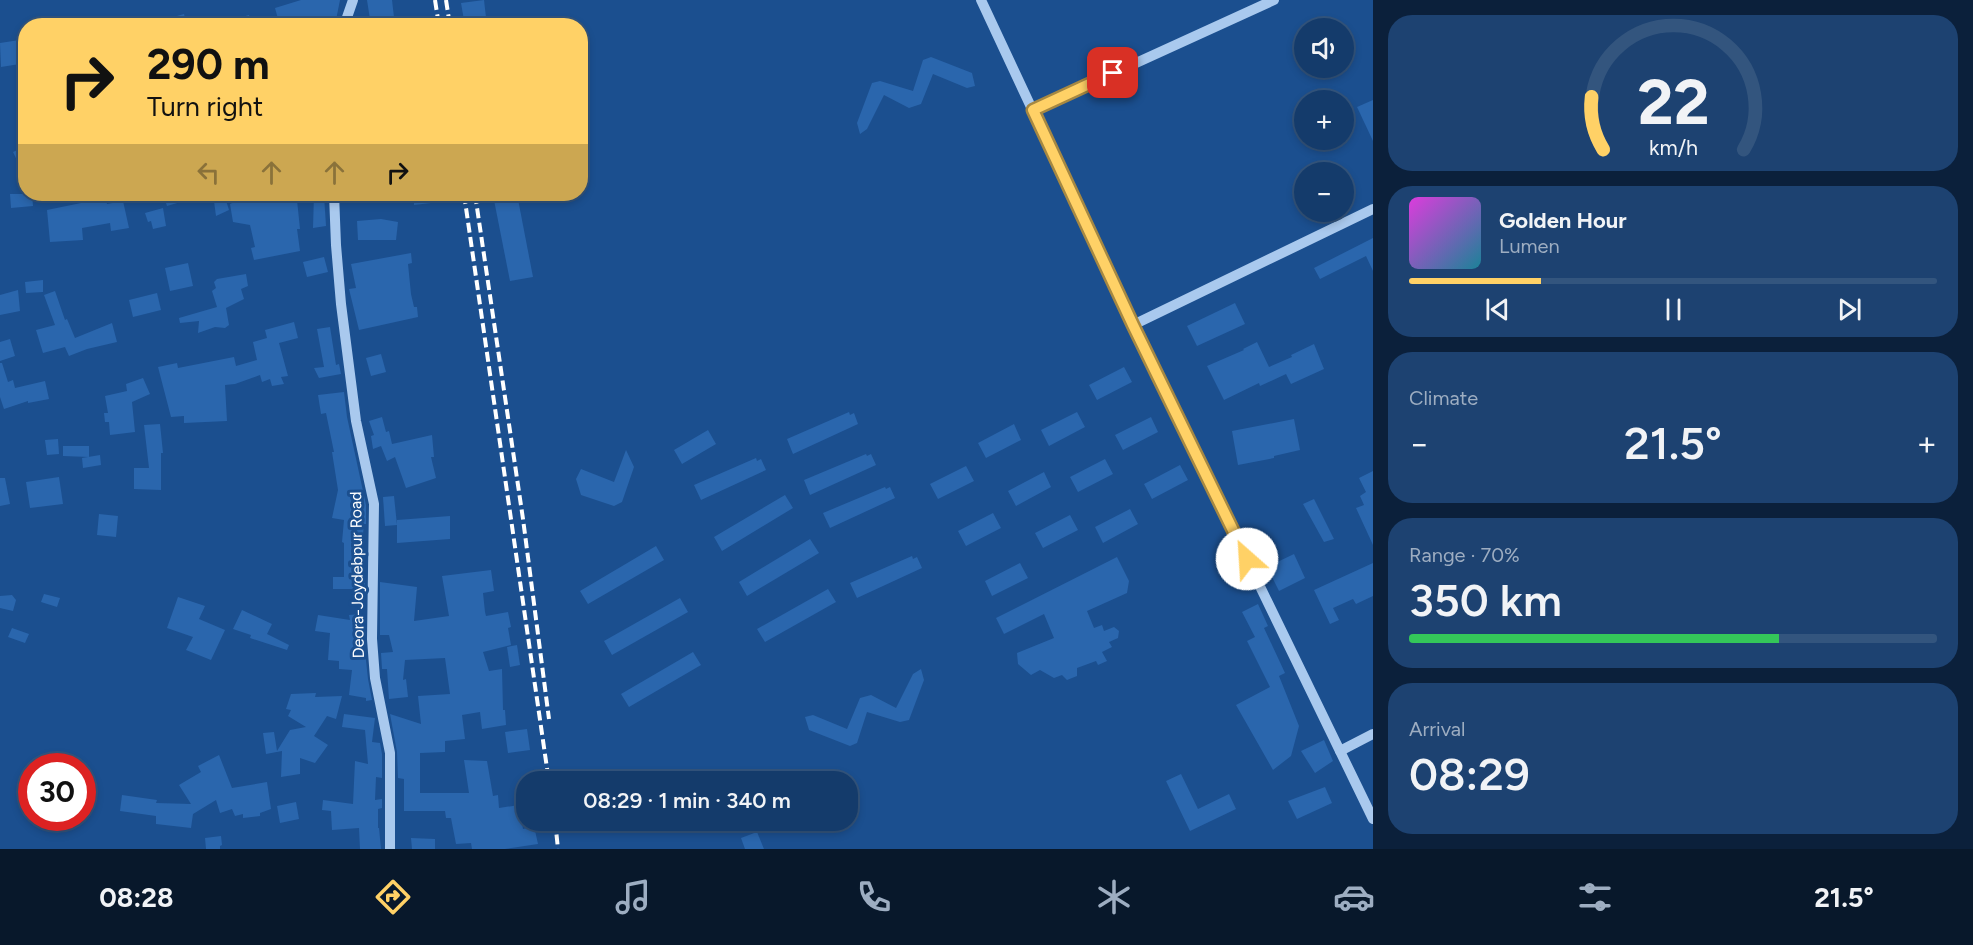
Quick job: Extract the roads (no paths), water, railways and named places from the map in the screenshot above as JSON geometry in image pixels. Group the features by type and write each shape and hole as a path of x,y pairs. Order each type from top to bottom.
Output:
{"street":[{"path":"347,18 353,0"},
{"path":"981,0 1133,325 1373,819"},
{"path":"1033,110 1274,0"},
{"name":"Deora-Joydebpur Road","path":"334,201 341,304 356,421 374,504 372,639 375,678 390,753 390,849"},
{"path":"1133,325 1373,210"},
{"path":"1340,751 1373,734"}],"railway":[{"path":"435,0 438,18"},
{"path":"446,0 449,18"},
{"path":"465,201 547,771"},
{"path":"476,201 523,519 549,719"},
{"path":"556,831 558,849"}]}
